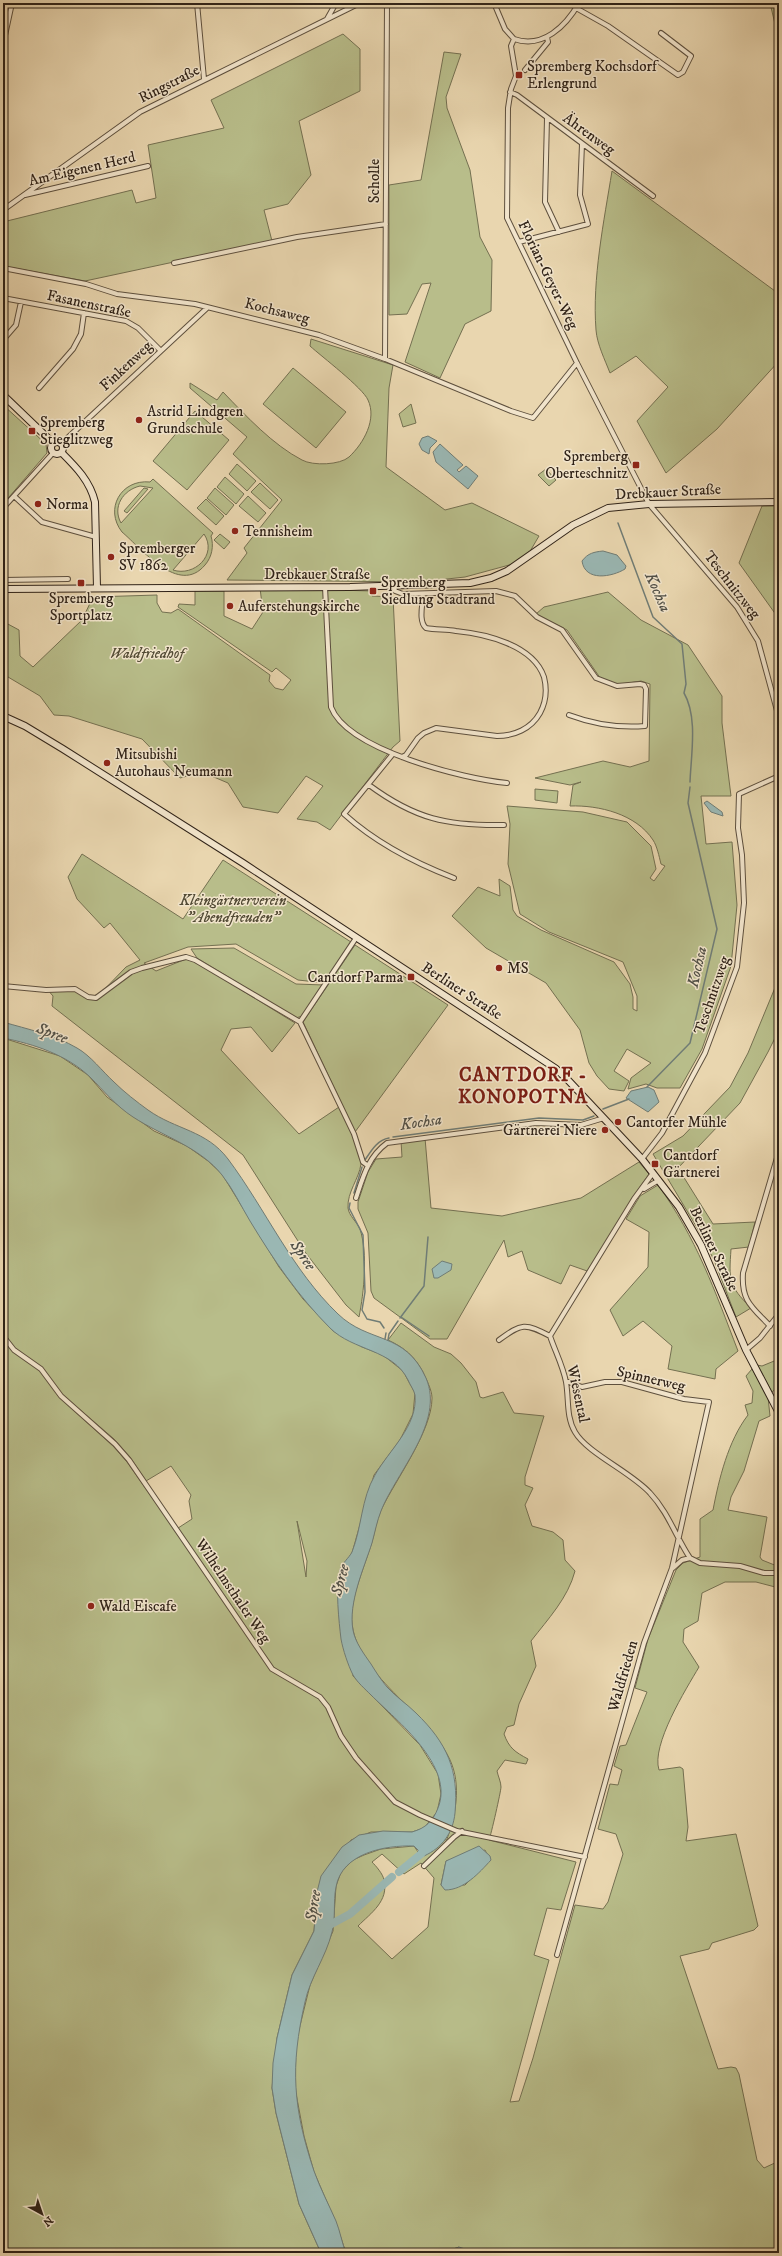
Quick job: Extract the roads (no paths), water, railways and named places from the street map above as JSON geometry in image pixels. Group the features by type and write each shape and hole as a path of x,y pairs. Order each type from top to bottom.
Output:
{"main road":[{"path":"3,395 53,443"},
{"path":"53,443 62,443 64,449 62,453"},
{"path":"53,443 51,447 53,453 62,453"},
{"path":"62,453 91,487 95,502 97,588"},
{"name":"Drebkauer Straße","path":"3,589 325,587 470,583 491,578 507,571 573,525 594,514 622,505 779,502"},
{"name":"Berliner Straße","path":"3,716 25,726 244,864 555,1068 642,1159 679,1208 701,1245 746,1350 779,1413"}],"street":[{"path":"3,68 4,40 12,3"},
{"path":"197,3 204,79"},
{"path":"326,19 336,3"},
{"name":"Ringstraße","path":"3,210 140,112 360,3"},
{"name":"Scholle","path":"385,358 387,3"},
{"path":"494,3 505,29 514,39 524,41 547,37 562,28 579,3"},
{"path":"576,8 608,26 678,76 683,72 692,56 661,33"},
{"path":"525,70 548,42 547,37"},
{"name":"Florian-Geyer-Weg","path":"514,39 511,46 516,76 510,92 507,218 577,363 649,504"},
{"name":"Ährenweg","path":"510,92 517,95 653,196"},
{"path":"547,118 545,202 559,232"},
{"path":"519,242 588,224 580,195 582,144"},
{"name":"Am Eigenen Herd","path":"23,196 148,166"},
{"path":"174,263 297,237 386,224"},
{"name":"Kochsaweg","path":"3,268 91,285 117,294 195,304 319,335 385,358 511,411 533,418 577,363"},
{"name":"Fasanenstraße","path":"3,298 84,313 132,324 160,350"},
{"path":"3,340 16,325 21,302"},
{"name":"Finkenweg","path":"62,443 160,350 207,308"},
{"path":"39,388 73,349 80,334 84,313"},
{"path":"3,508 53,453"},
{"path":"14,496 42,522 96,537"},
{"name":"Teschnitzweg","path":"649,504 737,607 752,629 758,641 779,718"},
{"path":"3,580 68,579"},
{"path":"394,586 395,590 399,594 496,591 515,596 537,617 562,630 596,678 611,685 640,684 644,685 646,688 645,726 612,725 584,720 569,715"},
{"path":"325,587 330,695 334,715 337,719 392,755 455,774 507,783"},
{"path":"402,757 406,755 424,733 436,728 496,736 505,736 521,731 537,717 544,705 546,694 543,677 538,666 517,649 477,634 426,628 423,625 422,618 423,594"},
{"path":"392,755 344,814 389,847 417,863 454,878"},
{"name":"Teschnitzweg","path":"642,1159 662,1133 705,1053 737,967 744,903 742,855 738,828 738,794 779,776"},
{"path":"369,784 393,802 432,819 504,825"},
{"path":"300,1022 356,938"},
{"path":"3,986 46,990 74,989 88,997 96,998 131,972 186,957 300,1022 354,1134 363,1162 367,1165"},
{"path":"356,1198 367,1165 378,1150 391,1142 536,1123 581,1125 604,1118"},
{"path":"770,1326 750,1306 744,1297 742,1288 743,1273 779,1151"},
{"path":"499,1340 523,1326 530,1326 550,1336 634,1199 642,1190 653,1172"},
{"path":"642,1190 659,1180"},
{"path":"746,1350 760,1338 779,1314"},
{"name":"Wilhelmsthaler Weg","path":"3,1336 14,1350 40,1370 61,1396 115,1444 129,1460 272,1669 320,1697 328,1707 341,1736 356,1758 395,1802 420,1815 455,1830 585,1857"},
{"name":"Wiesental","path":"550,1336 566,1381 570,1422 575,1434 583,1443 635,1478 650,1492 667,1515 690,1558"},
{"name":"Spinnerweg","path":"566,1381 582,1387 605,1382 622,1382 684,1399 709,1402"},
{"name":"Waldfrieden","path":"557,1955 644,1643 672,1568 709,1402"},
{"path":"672,1568 682,1560 690,1558 700,1563 740,1566 764,1573 779,1573"},
{"path":"424,1866 454,1837 463,1831"}],"water":[{"path":"428,436 437,441 430,448 429,454 422,450 419,444 422,438"},
{"path":"440,444 463,465 457,470 459,472 466,466 478,476 468,489 436,462 433,452"},
{"path":"603,551 617,555 626,566 625,569 606,576 593,575 588,572 584,568 582,561 591,553"},
{"path":"707,801 722,812 723,816 711,812 704,803"},
{"name":"Spree","path":"3,1022 50,1036 77,1048 92,1059 122,1089 148,1110 169,1122 200,1136 219,1149 242,1178 293,1259 322,1297 338,1314 350,1323 362,1330 397,1345 408,1352 426,1378 430,1395 429,1412 424,1429 417,1446 381,1511 355,1597 352,1620 354,1634 358,1643 381,1679 390,1691 427,1724 443,1746 453,1770 456,1798 455,1813 452,1827 446,1839 436,1849 424,1856 414,1846 390,1847 366,1853 347,1866 340,1875 336,1887 332,1932 326,1950 307,1993 297,2047 296,2087 298,2107 307,2148 314,2171 336,2221 346,2253 321,2253 299,2204 276,2113 272,2088 273,2063 277,2038 292,1975 314,1931 317,1892 321,1876 342,1847 359,1835 383,1831 412,1832 428,1823 434,1817 438,1808 441,1792 438,1776 431,1761 408,1731 361,1685 353,1675 344,1653 339,1623 338,1586 340,1570 352,1552 370,1484 407,1427 415,1406 415,1395 408,1380 393,1362 339,1336 318,1316 277,1263 230,1186 213,1165 192,1149 144,1124 127,1113 90,1077 71,1062 38,1047 3,1038"},
{"path":"648,1087 654,1090 659,1102 648,1112 626,1098 631,1091"},
{"path":"442,1261 452,1264 451,1270 438,1278 434,1278 432,1269"},
{"path":"479,1846 490,1856 491,1860 465,1884 445,1890 441,1885 446,1861"},
{"path":"459,2247 477,2253 442,2253"}],"waterway":[{"name":"Kochsa","path":"618,523 653,617 682,644 686,684 684,693 691,713 693,736 690,782"},
{"name":"Kochsa","path":"647,1087 690,1043 717,929 688,803 690,787"},
{"name":"Kochsa","path":"603,1109 629,1099"},
{"name":"Kochsa","path":"393,1137 539,1118 583,1120 594,1116"},
{"name":"Kochsa","path":"365,1160 378,1143 389,1138"},
{"name":"Kochsa","path":"354,1193 362,1167"},
{"name":"Kochsa","path":"350,1203 349,1208 363,1235 365,1292 362,1310 367,1319 380,1322 384,1328"},
{"path":"400,1318 424,1286 428,1237"},
{"path":"401,1317 429,1336"},
{"path":"388,1340 389,1334 398,1321"},
{"name":"Kochsa","path":"385,1339 386,1333"},
{"path":"399,1872 421,1854 427,1845"},
{"name":"Spree","path":"324,1928 350,1914 392,1877"}],"place":[{"name":"Spremberg Kochsdorf Erlengrund","path":"519,75"},
{"name":"Astrid Lindgren Grundschule","path":"139,420"},
{"name":"Spremberg Stieglitzweg","path":"32,431"},
{"name":"Spremberg Oberteschnitz","path":"636,465"},
{"name":"Norma","path":"38,504"},
{"name":"Tennisheim","path":"235,531"},
{"name":"Spremberger SV 1862","path":"111,557"},
{"name":"Spremberg Sportplatz","path":"81,583"},
{"name":"Spremberg Siedlung Stadtrand","path":"373,591"},
{"name":"Auferstehungskirche","path":"230,606"},
{"name":"Mitsubishi Autohaus Neumann","path":"107,763"},
{"name":"MS","path":"499,968"},
{"name":"Cantdorf Parma","path":"411,977"},
{"name":"Cantorfer Mühle","path":"618,1122"},
{"name":"Gärtnerei Niere","path":"605,1130"},
{"name":"Cantdorf Gärtnerei","path":"655,1164"},
{"name":"Wald Eiscafe","path":"91,1606"}],"district":[{"name":"CANTDORF - KONOPOTNA","path":"523,1086"}],"park label":[{"name":"Waldfriedhof","path":"147,653"},
{"name":"Kleingärtnerverein \"Abendfreuden\"","path":"233,908"}]}
